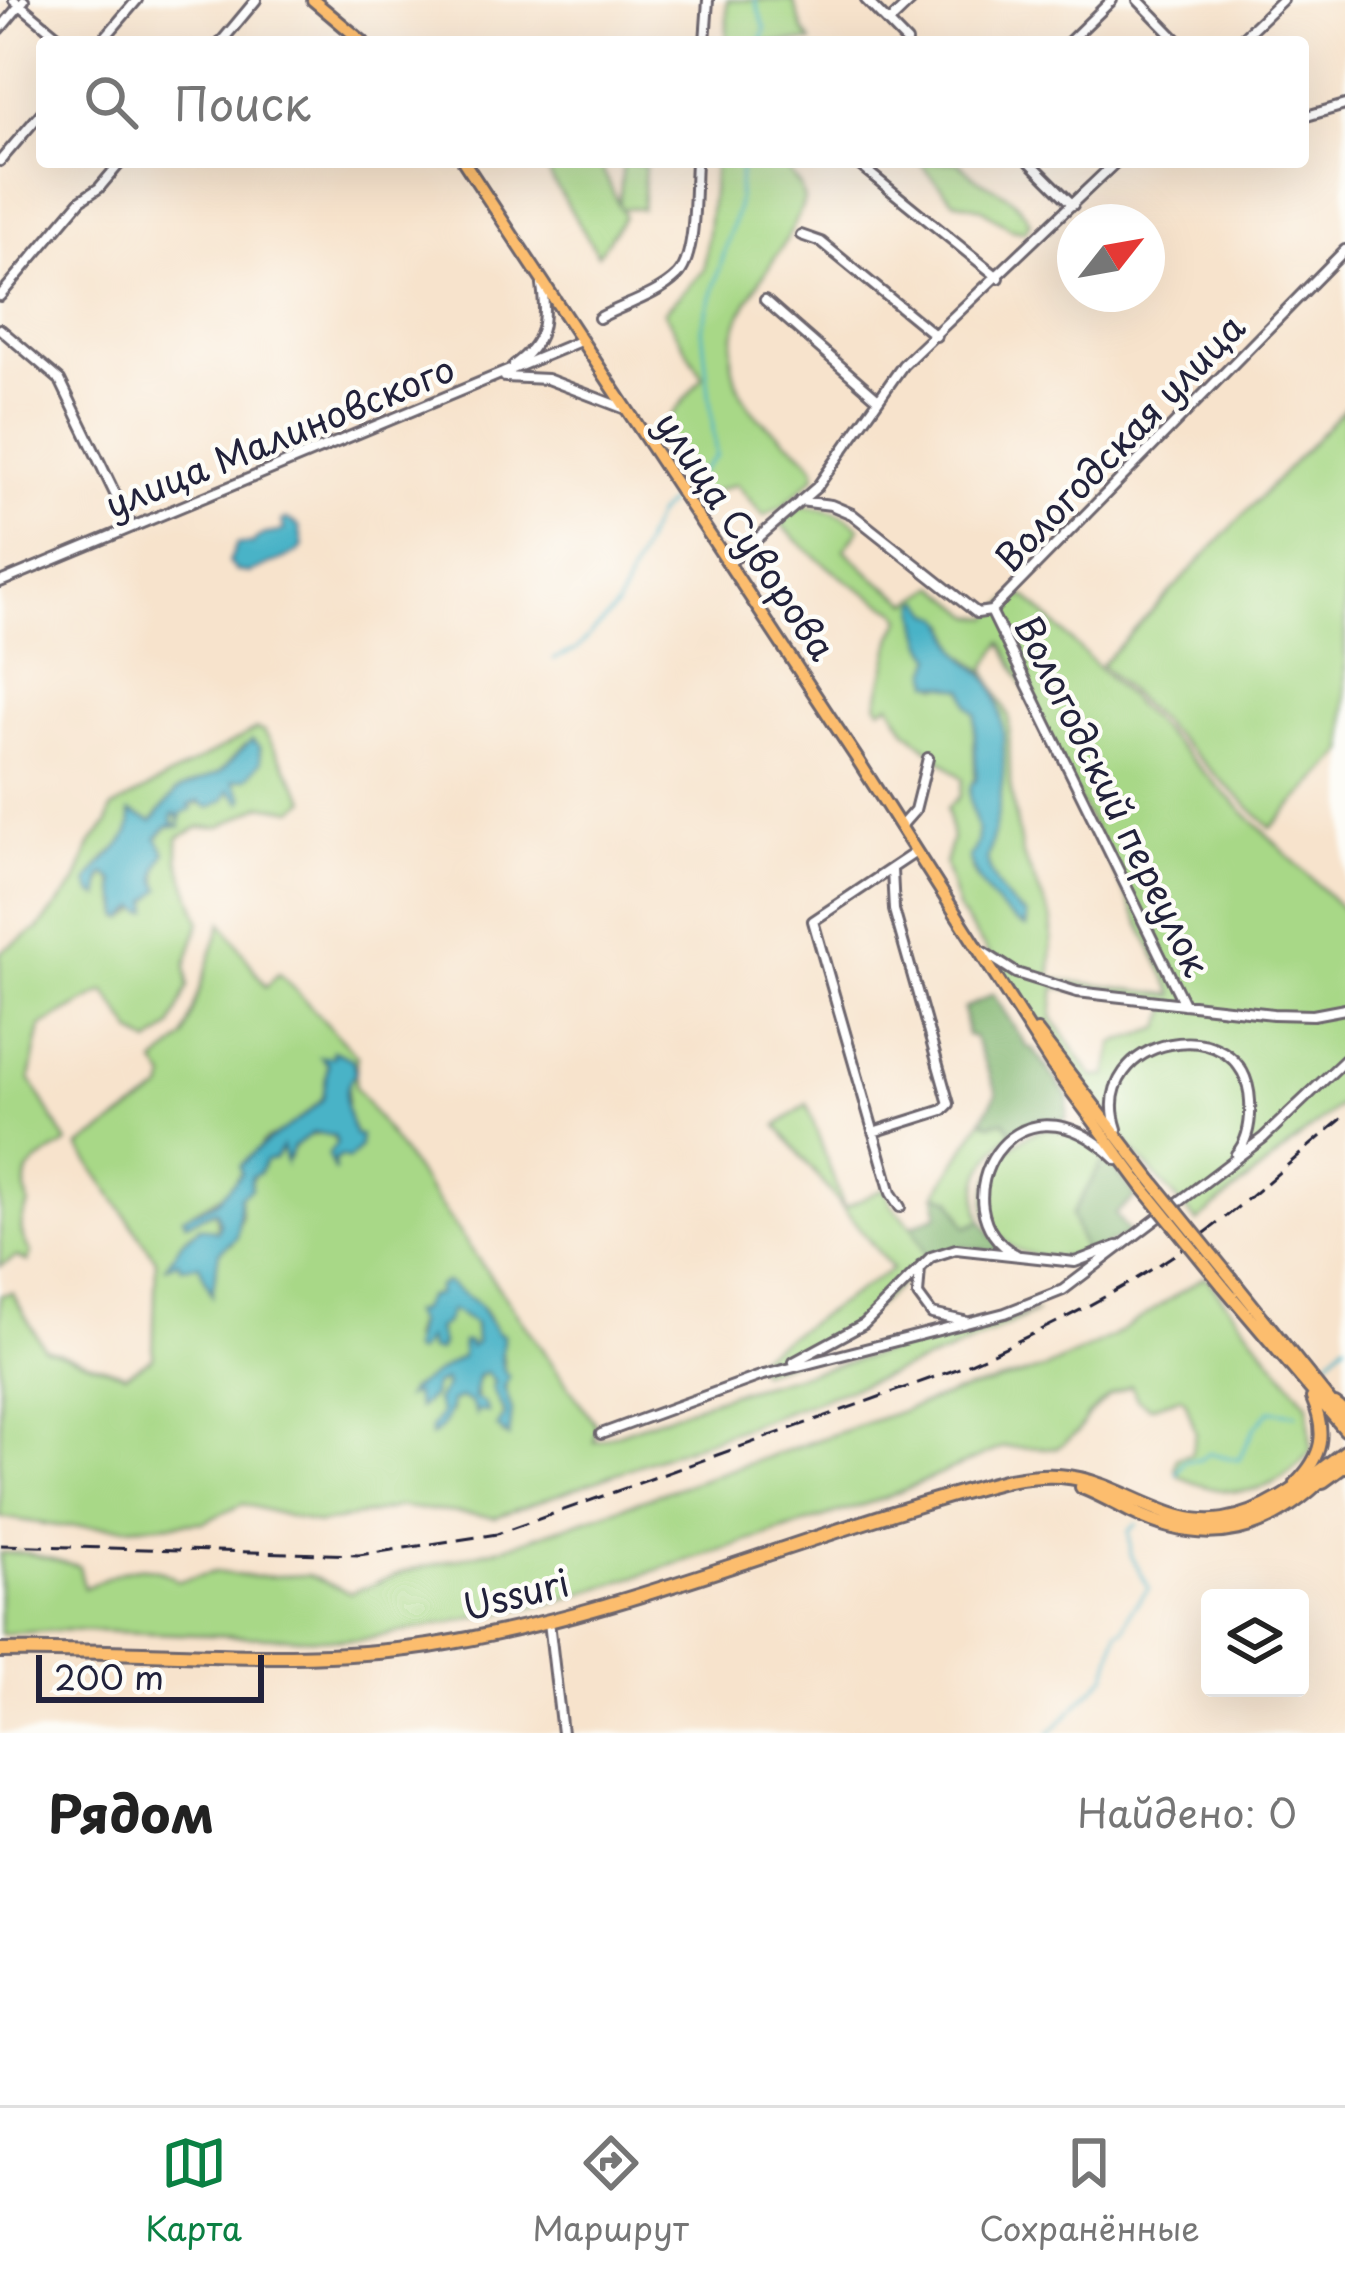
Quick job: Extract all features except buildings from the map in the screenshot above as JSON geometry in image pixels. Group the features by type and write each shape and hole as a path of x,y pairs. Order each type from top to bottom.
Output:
{"highway":[{"name":"Ussuri","path":"0,1651 335,1656 430,1646 549,1622 1028,1476 1055,1474 1091,1482 1196,1520 1223,1521 1284,1496 1345,1458"},
{"name":"Ussuri","path":"1028,1476 1070,1483 1171,1525 1223,1534 1281,1512 1345,1458"}],"main road":[{"path":"313,0 356,36"},
{"name":"улица Суворова","path":"468,168 1052,1065 1226,1281 1342,1413"},
{"name":"улица Суворова","path":"973,946 1125,1147 1147,1185"},
{"name":"улица Суворова","path":"1226,1281 1297,1376 1345,1430"},
{"path":"1284,1496 1315,1463 1323,1432 1313,1400 1297,1376"}],"street":[{"path":"106,36 137,0"},
{"path":"226,36 256,0"},
{"path":"705,36 708,0"},
{"path":"866,0 901,36"},
{"path":"888,23 912,0"},
{"path":"1075,36 1112,0"},
{"path":"1138,0 1173,36"},
{"path":"1244,36 1282,0"},
{"path":"0,29 20,2 58,36"},
{"path":"1309,115 1345,105"},
{"path":"0,161 36,119"},
{"path":"0,296 81,200 116,168"},
{"path":"599,317 665,284 684,267 691,240 696,168"},
{"path":"863,168 999,278"},
{"path":"1036,168 1072,204"},
{"path":"1074,204 1110,168"},
{"path":"728,564 821,482 903,365 1057,221"},
{"path":"801,235 821,242 936,336"},
{"name":"Вологодская улица","path":"800,501 831,505 852,514 977,613 991,611 1345,250"},
{"path":"498,376 532,352 547,316 542,282"},
{"path":"765,300 877,399"},
{"path":"0,329 60,380 131,527"},
{"name":"улица Малиновского","path":"0,582 580,341"},
{"path":"498,376 547,379 625,409"},
{"name":"Вологодский переулок","path":"991,611 1184,1004"},
{"path":"900,827 914,810 928,758"},
{"path":"900,1207 891,1193 813,921 916,852"},
{"path":"873,1132 949,1104 894,910 892,870"},
{"path":"973,946 1016,973 1052,986 1273,1014 1313,1015 1345,1009"},
{"path":"1125,1147 1114,1123 1119,1083 1145,1052 1180,1040 1202,1043 1223,1054 1240,1071 1250,1091 1254,1132 1269,1132"},
{"path":"760,1376 1036,1304 1063,1290 1218,1174 1345,1060"},
{"path":"1218,1174 1244,1146 1251,1118"},
{"path":"1029,1260 1011,1253 997,1240 981,1198 988,1166 1008,1140 1040,1124 1070,1126 1088,1135 1147,1185"},
{"path":"602,1434 838,1342 864,1324 931,1257 956,1249 1075,1262 1135,1236"},
{"path":"920,1268 916,1282 924,1306 944,1320 971,1322"},
{"path":"549,1622 562,1733"}],"green space":[{"path":"727,0 793,0 807,36 727,36"},
{"path":"545,168 602,168 619,205 623,168 645,168 642,209 621,208 624,216 598,255"},
{"path":"714,168 786,168 804,200 738,323 732,348 734,375 747,403 815,468 815,476 783,506 764,516 736,484 704,495 682,469 660,429 703,377 664,312 704,270"},
{"path":"924,168 965,168 1013,200 1030,222 1025,231 1011,229 981,208 954,201"},
{"path":"1345,408 1345,751 1271,828 1101,665"},
{"path":"800,506 847,518 860,528 844,549 910,603 937,586 974,616 990,618 1013,596 1027,597 1345,912 1345,1101 1197,1222 1130,1147 1107,1110 1102,1111 959,912 945,864 952,839 947,808 960,796 963,779 906,730 890,704 881,708 877,704 893,636 902,619 898,612 836,572 780,523","holes":["923,624 949,624 958,651 984,671 1001,764 987,859 996,884 1026,915 1027,922 992,897 969,861 978,834 970,797 976,714 964,689 938,686 929,670 934,657 923,636","1002,642 1174,995 1051,979 1052,920 1022,853 1010,785 1009,717 985,669","1055,987 1171,1003 1161,1028 1114,1043 1107,1076 1093,1077 1052,1017"]},
{"path":"256,729 264,731 306,800 294,810 263,805 220,827 199,827 178,838 178,859 200,921 186,965 188,986 171,1027 150,1044 134,1033 105,991 41,1026 30,1079 67,1143 28,1173 29,1205 21,1229 31,1252 28,1262 17,1257 0,1266 0,952 38,929 76,883 111,809","holes":["243,747 233,781 241,801 229,790 217,801 188,805 191,810 173,814 172,822 178,826 168,826 157,838 158,886 149,902 121,918 113,880 104,873 99,896 95,883 99,866 134,827 130,816 152,821 177,791 220,772"]},
{"path":"222,922 266,987 279,973 357,1056 356,1072 355,1086 596,1425 594,1442 732,1393 1038,1311 948,1353 496,1517 401,1507 318,1524 243,1504 204,1522 127,1527 58,1526 0,1517 0,1295 12,1293 44,1348 125,1374 153,1358 156,1260 79,1147 163,1090 166,1079 156,1064 184,1038","holes":["323,1059 352,1059 356,1072 348,1081 343,1107 359,1142 333,1161 337,1143 328,1132 304,1138 290,1156 282,1146 275,1159 265,1160 240,1196 241,1217 232,1243 219,1251 207,1278 200,1265 178,1261 167,1266 182,1242 199,1227 217,1231 216,1210 186,1223 184,1217 227,1192 265,1140 287,1130 323,1099 328,1064","437,1290 466,1297 491,1321 498,1339 505,1379 503,1436 501,1402 486,1372 476,1385 480,1410 476,1412 461,1397 451,1402 445,1418 441,1412 444,1380 416,1396 410,1390 476,1344 475,1324 451,1309 437,1329 441,1344 428,1338 419,1345 411,1339 419,1311"]},
{"path":"993,994 1027,1047 1069,1098 1066,1120 1036,1119 1013,1132 1004,1121 990,1124 982,1120 997,1093 974,1037 967,1035 964,1009"},
{"path":"807,1104 844,1208 885,1188 891,1204 919,1234 927,1258 832,1340 760,1372 753,1359 892,1269 777,1126"},
{"path":"982,1120 990,1124 1004,1121 1013,1132 982,1172 977,1195 982,1221 966,1227 952,1199 936,1194"},
{"path":"1049,1128 1081,1137 1106,1156 1072,1215 1085,1254 1048,1256 1020,1251 996,1232 987,1215 986,1196 1000,1160 1014,1145"},
{"path":"1106,1156 1136,1197 1115,1214 1130,1234 1085,1254 1072,1215"},
{"path":"936,1194 952,1199 966,1227 982,1221 998,1252 963,1247 927,1258 912,1226 938,1215"},
{"path":"1205,1276 1308,1404 1311,1450 1268,1486 1218,1490 1180,1477 1177,1458 1191,1454 1196,1433 1185,1400 1181,1397 1150,1407 1137,1399 1131,1385 1109,1396 1057,1448 1003,1447 885,1498 552,1603 359,1640 62,1630 0,1634 0,1553 27,1553 79,1566 84,1588 143,1568 178,1581 215,1572 254,1577 308,1575 350,1593 404,1572 505,1547 951,1394 1044,1369 1112,1337"}],"water":[{"path":"282,521 299,526 303,546 298,552 250,573 236,571 229,562 237,544 253,544 263,535 284,530"},
{"path":"923,600 947,622 962,655 994,691 1000,710 1004,753 987,859 1001,891 1026,915 1026,927 991,898 969,857 978,839 970,799 976,777 976,714 964,689 931,683 934,657 919,617 918,603"},
{"path":"252,740 259,747 261,762 247,778 233,781 242,802 229,790 224,800 209,808 199,801 189,805 192,809 182,813 180,822 173,814 172,822 179,826 167,826 157,838 165,853 157,875 161,889 149,901 149,911 137,907 125,919 121,917 115,882 105,873 100,897 93,894 88,882 123,842 130,812 152,821 177,791 220,772"},
{"path":"333,1051 352,1059 356,1072 347,1087 346,1104 355,1135 360,1135 360,1147 349,1159 340,1156 334,1161 335,1172 328,1155 337,1143 334,1136 314,1132 293,1147 286,1163 282,1147 275,1159 265,1161 251,1177 251,1189 240,1196 237,1237 219,1252 212,1295 199,1265 181,1267 178,1261 165,1268 182,1242 200,1227 217,1231 220,1223 216,1210 186,1223 183,1217 217,1201 250,1156 323,1099 328,1064 321,1057 333,1057"},
{"path":"446,1282 478,1304 503,1335 502,1362 509,1377 504,1387 512,1411 509,1437 497,1427 505,1415 492,1387 495,1383 486,1372 478,1376 474,1398 488,1412 477,1411 476,1415 471,1403 460,1398 451,1402 445,1421 431,1436 441,1414 436,1401 446,1386 444,1380 434,1385 432,1396 418,1408 414,1393 406,1397 462,1356 463,1342 470,1347 476,1343 475,1324 451,1310 437,1329 438,1351 429,1350 427,1339 417,1353 411,1350 417,1322 411,1313 419,1311 427,1297 437,1295 438,1287"}],"waterway":[{"path":"755,0 763,36"},
{"path":"684,487 716,456 702,328 737,210 740,168"},
{"path":"554,659 576,650 617,607 656,515 678,493"},
{"path":"1321,1367 1345,1343"},
{"path":"1176,1474 1184,1461 1210,1453 1239,1460 1255,1427 1270,1411 1296,1414"},
{"path":"1050,1733 1107,1675 1118,1631 1124,1629 1131,1610 1149,1588 1131,1555 1129,1531 1137,1524"}],"railway":[{"path":"0,1545 359,1555 497,1534 957,1369 1040,1331 1194,1241 1345,1116"}]}
